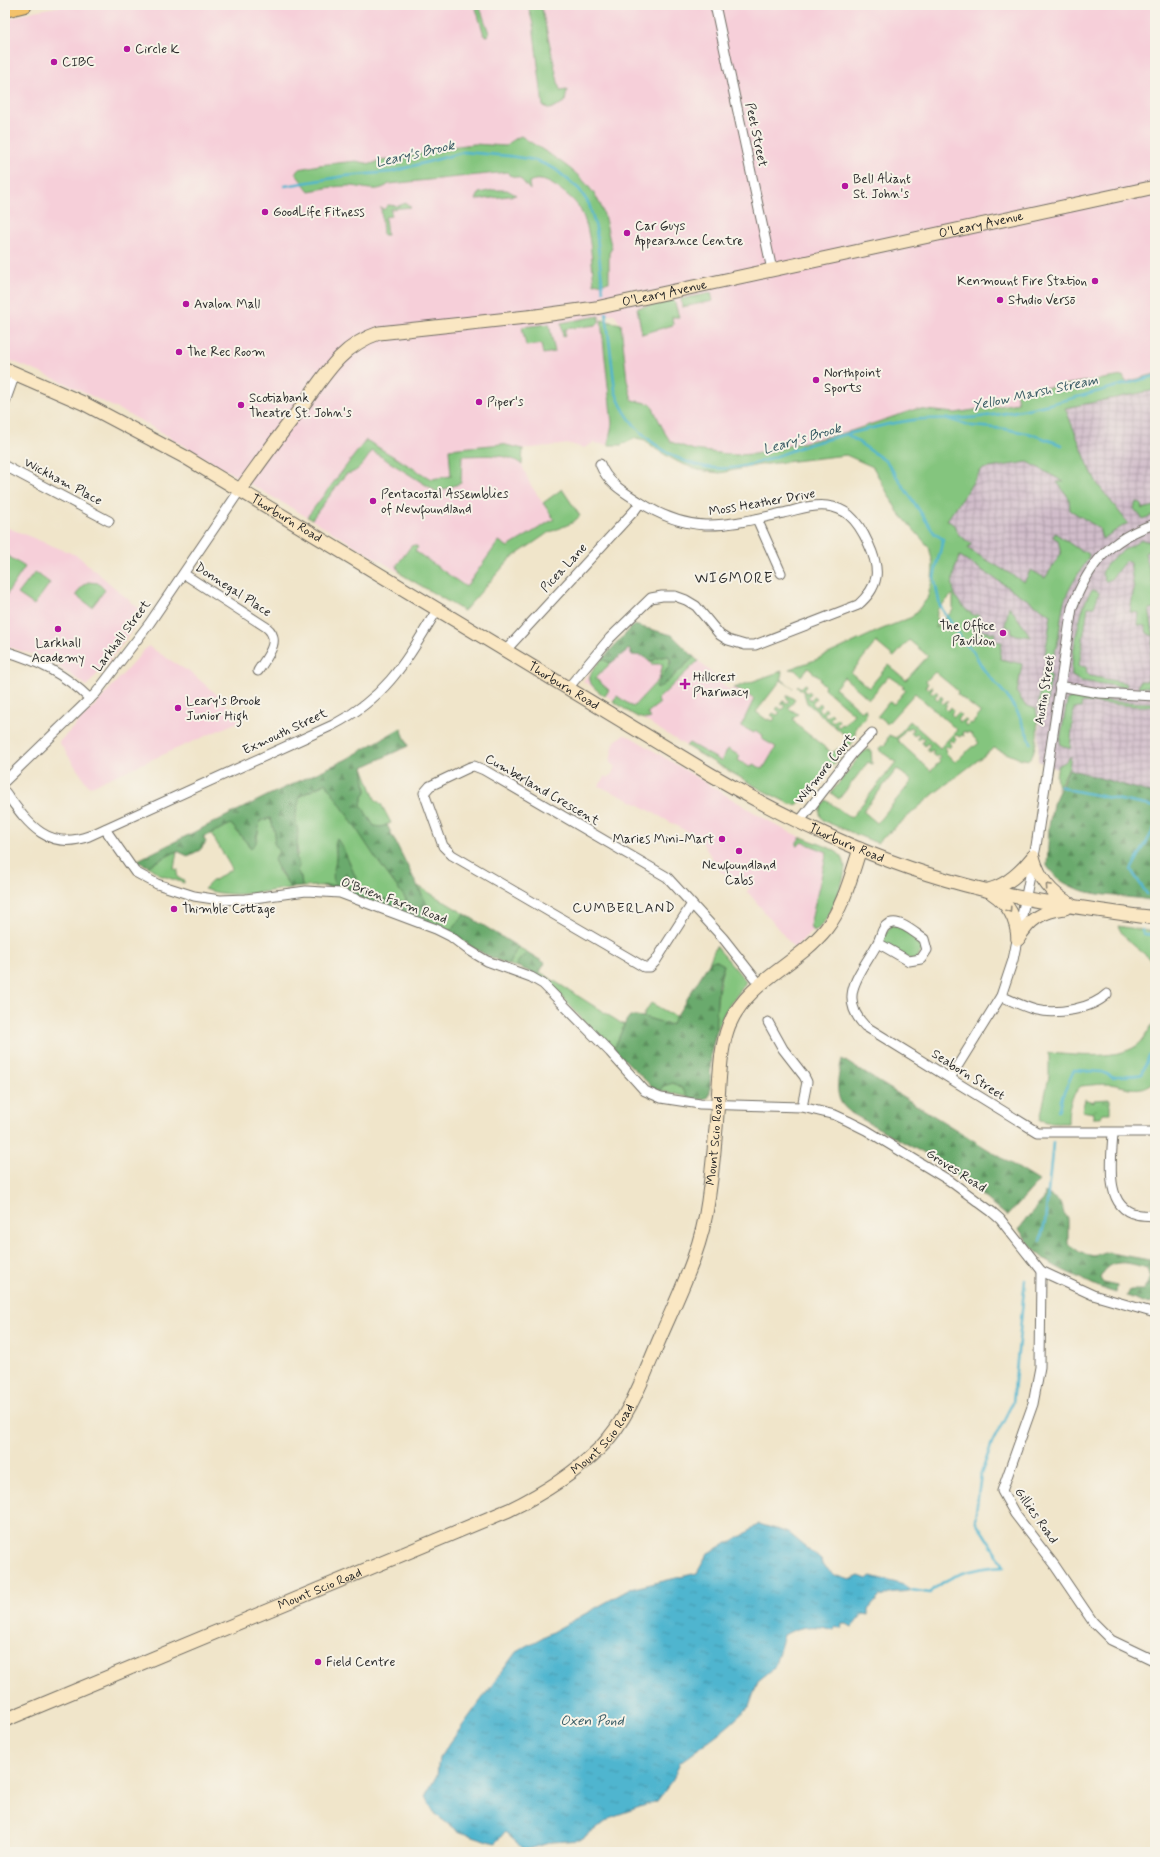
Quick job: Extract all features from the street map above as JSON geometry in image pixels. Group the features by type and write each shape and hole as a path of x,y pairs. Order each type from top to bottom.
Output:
{"main road":[{"path":"5,10 25,5"}],"street":[{"name":"Peet Street","path":"715,5 772,270"},
{"name":"O'Leary Avenue","path":"240,490 280,433 333,363 345,351 364,339 386,331 536,316 614,305 1155,187"},
{"name":"Thorburn Road","path":"10,372 67,395 185,457 733,787 798,822 860,849 928,874 987,890 1026,898 1155,918"},
{"path":"5,402 10,372"},
{"name":"Moss Heather Drive","path":"568,688 610,638 651,598 675,596 686,600 696,606 720,635 736,644 755,645 858,605 867,597 873,588 877,566 874,556 858,524 849,514 838,508 817,505 730,525 697,525 671,519 640,503 614,484 606,475 600,464"},
{"name":"Wickham Place","path":"5,466 109,521"},
{"name":"Larkhall Street","path":"5,781 90,699 137,641 240,490"},
{"name":"Picea Lane","path":"506,651 640,503"},
{"path":"757,519 781,573"},
{"name":"Austin Street","path":"950,1078 1001,996 1013,960 1033,857 1072,608 1086,577 1098,559 1111,547 1134,532 1155,524"},
{"name":"Donnegal Place","path":"184,574 272,632 274,639 273,646 258,671"},
{"name":"Exmouth Street","path":"5,792 28,823 46,836 62,840 74,840 105,829 333,725 355,712 387,686 411,652 437,610"},
{"path":"5,651 42,664 78,688 90,699"},
{"path":"1059,686 1106,694 1155,696"},
{"name":"Wigmore Court","path":"798,822 852,754 872,733"},
{"name":"Cumberland Crescent","path":"692,904 655,962 650,967 644,967 452,855 443,846 424,793 430,786 470,767 479,767 661,873 674,884 692,904 760,984"},
{"name":"O'Brien Farm Road","path":"105,829 135,872 157,884 194,896 220,900 246,899 306,891 340,893 436,929 450,936 467,949 487,961 531,977 543,984 610,1052 645,1091 652,1096 700,1104 718,1104"},
{"name":"Mount Scio Road","path":"5,1720 509,1510 532,1499 552,1486 600,1448 622,1418 634,1395 665,1327 698,1248 707,1208 718,1104 721,1058 728,1027 742,1001 760,984 814,941 826,929 842,900 860,849"},
{"path":"987,890 999,888 1026,866 1033,857"},
{"path":"1033,857 1037,870 1045,884 1058,896 1075,906"},
{"path":"987,890 1001,899 1011,912 1017,926 1018,939"},
{"path":"1018,939 1026,925 1039,916 1053,909 1075,906"},
{"name":"Seaborn Street","path":"878,943 909,960 921,959 927,950 924,939 899,923 894,922 887,924 878,943 857,976 854,984 852,1004 857,1016 865,1026 1037,1132 1155,1132"},
{"path":"1001,996 1035,1010 1044,1011 1086,1007 1095,1004 1107,994"},
{"path":"768,1022 783,1050 807,1082 802,1107"},
{"name":"Groves Road","path":"718,1104 802,1107 835,1115 866,1130 967,1193 1000,1219 1041,1271 1093,1295 1155,1313"},
{"path":"1113,1133 1111,1174 1114,1193 1119,1201 1135,1214 1155,1216"},
{"name":"Gillies Road","path":"1041,1271 1040,1367 1033,1404 1002,1491 1015,1514 1055,1566 1093,1622 1111,1640 1155,1662"}],"shaded area":[{"path":"66,5 1155,5 1155,374 1125,382 1123,376 1016,392 1018,403 955,413 916,409 851,431 754,454 735,455 694,450 671,442 632,400 627,380 621,324 614,314 601,316 612,424 608,445 593,443 584,448 570,444 523,449 522,465 530,484 543,503 562,489 580,516 572,523 548,533 510,559 464,611 307,517 140,420 65,383 5,358 5,20 34,11"},
{"path":"1155,390 1155,795 1065,772 1038,761 1039,720 1036,709 1025,705 981,637 953,610 954,593 921,474 982,469 1028,462 1065,408"},
{"path":"6,527 78,556 144,613 117,651 87,686 48,659 5,646"},
{"path":"634,625 672,635 729,690 765,678 746,715 781,735 779,752 760,789 686,746 583,681"},
{"path":"148,646 186,670 187,669 222,699 240,721 89,787 59,742 99,701"},
{"path":"624,735 631,737 783,829 840,855 845,867 839,890 833,906 815,931 813,930 794,948 747,891 750,887 720,871 700,839 636,803 599,786 605,776 608,778 612,774 615,766 610,763 612,750 615,741"}],"green space":[{"path":"475,5 479,5 489,33 488,36 484,35"},
{"path":"528,5 541,5 560,91 567,90 565,102 550,109 543,106 533,24"},
{"path":"521,136 577,174 594,194 603,211 612,248 609,253 609,282 594,284 589,236 587,226 580,209 565,193 546,181 536,180 529,182 530,190 520,178 509,175 508,172 389,184 378,189 342,186 309,191 295,173 299,169 319,165 356,161 371,164 385,159 397,161 417,154 436,152 450,147 474,144 506,146 514,139"},
{"path":"493,190 507,190 516,195 476,200 479,193"},
{"path":"406,203 411,207 391,209 391,216 385,217 387,235 383,235 381,207 383,210 388,205 398,206"},
{"path":"711,293 713,301 682,307 681,299"},
{"path":"674,300 679,317 672,317 673,325 642,334 637,308"},
{"path":"599,316 599,322 596,325 565,329 565,336 563,337 561,323"},
{"path":"601,320 621,324 627,380 632,400 651,404 671,442 694,450 735,455 754,454 851,431 916,409 955,413 1018,403 1016,392 1123,376 1126,382 1155,374 1155,390 1065,408 1098,485 1128,523 1102,539 1099,528 1070,510 1069,498 1057,482 1064,482 1028,462 982,469 947,520 954,525 958,534 971,544 968,549 1024,582 1031,570 1045,578 1061,554 1058,540 1053,537 1055,533 1082,552 1084,551 1089,554 1088,559 1067,593 1063,606 1054,656 1045,656 1051,615 960,556 953,574 956,597 967,610 975,616 976,614 979,615 977,630 995,633 993,641 1002,642 1000,659 1022,664 1017,693 1025,705 1036,709 1037,728 1034,750 1029,760 1018,758 994,748 936,792 877,843 824,821 820,810 826,800 851,818 896,762 880,751 879,748 885,745 889,735 896,738 910,721 940,748 957,730 915,693 887,724 883,719 877,717 889,702 894,704 906,690 902,688 904,686 889,676 869,699 844,677 835,688 862,712 865,708 866,712 864,719 856,727 854,740 850,746 844,742 847,737 807,703 804,693 797,686 798,685 801,688 805,684 807,685 803,690 807,693 809,691 811,693 808,697 811,700 813,697 816,699 812,703 816,707 820,703 822,705 818,709 821,712 825,708 827,710 824,714 827,717 831,713 833,715 830,719 833,722 837,718 839,721 836,724 839,727 842,724 844,725 854,714 824,688 825,686 820,681 821,679 808,668 801,676 795,670 789,669 815,660 912,617 927,599 932,581 933,564 929,547 898,512 873,467 846,455 759,465 720,473 698,470 678,462 657,450 645,440 636,438 621,445 608,445 612,424","holes":["953,594 953,610 936,628 937,610","909,640 928,656 906,680 888,665 869,688 851,673 876,642 894,657","935,672 958,691 957,694 981,713 972,724 970,723 966,726 964,723 967,720 965,719 960,722 957,719 961,715 958,713 954,717 951,714 954,710 951,707 948,711 945,708 948,701 943,704 941,702 943,698 941,696 938,700 935,697 938,693 936,691 932,694 930,692 933,687 931,686 928,690 925,687 928,684 926,681","911,727 913,729 911,733 914,736 917,733 919,735 917,738 919,740 922,737 924,739 922,743 925,746 927,743 930,745 927,748 929,752 932,750 934,751 932,754 936,757 938,755 940,757 938,759 940,761 931,771 897,740 906,729 908,730","964,731 967,733 969,732 979,743 974,747 973,746 955,762 945,752 946,750 944,748 946,746 949,748 951,745 949,743 951,740 954,742 956,740 954,737 956,735 960,737 962,735 964,736","897,769 912,781 877,823 863,811"]},
{"path":"549,324 555,352 543,354 541,344 526,346 522,327"},
{"path":"366,440 431,479 451,476 449,449 502,444 523,449 522,465 510,458 502,456 462,456 461,483 437,492 372,451 358,469 346,474 312,519 307,517"},
{"path":"562,489 580,516 572,523 548,533 510,559 464,611 401,574 398,569 397,565 411,546 414,545 418,547 415,551 466,587 499,541 508,547 554,519 543,503"},
{"path":"1137,502 1141,503 1142,509 1155,506 1155,514 1143,519 1134,509"},
{"path":"1142,540 1150,542 1151,549 1145,553 1155,594 1155,608 1149,609 1155,644 1155,687 1138,687 1140,681 1148,681 1153,636 1147,633 1145,626 1138,625 1139,613 1130,612 1134,588 1130,563 1126,560 1111,579 1107,581 1105,581 1102,574 1108,563 1113,558"},
{"path":"5,554 25,567 5,597"},
{"path":"35,572 50,583 34,605 18,594"},
{"path":"88,582 98,583 105,590 92,607 76,595 82,586"},
{"path":"1092,590 1099,593 1094,607 1088,607 1079,666 1086,667 1087,673 1090,676 1126,683 1127,686 1124,687 1081,681 1072,676 1073,657 1080,618 1088,596"},
{"path":"1009,606 1031,637 1011,634 1012,628 1005,626"},
{"path":"634,625 672,635 694,657 667,682 657,689 656,687 671,662 669,656 660,657 650,662 643,656 632,655 629,649 611,663 602,659"},
{"path":"669,656 670,663 668,669 659,679 663,664 651,664 650,662 660,657"},
{"path":"694,657 698,661 657,700 660,703 647,713 651,718 647,719 637,716 613,701 617,696 633,707 659,679 667,682"},
{"path":"602,659 611,663 595,678 609,690 605,696 593,687 590,679 590,675 593,670"},
{"path":"1043,669 1048,671 1051,677 1046,707 1041,716 1038,708"},
{"path":"782,671 781,679 793,688 781,680 756,712 767,720 769,719 773,721 775,718 771,715 773,713 777,715 780,713 776,709 778,707 782,710 785,706 781,704 783,701 787,703 789,701 786,698 788,695 795,700 788,708 798,714 793,719 798,726 832,753 839,748 844,753 797,805 790,804 760,789 686,746 689,743 721,761 728,749 740,756 738,760 751,768 753,764 763,769 776,747 762,739 763,735 756,731 754,733 741,726 754,699 734,688"},
{"path":"1075,697 1117,702 1155,703 1155,706 1082,702 1081,708 1074,708 1070,749 1061,745 1060,741 1067,702 1069,698"},
{"path":"401,728 408,746 363,767 366,791 361,805 374,826 381,827 387,825 427,905 430,917 427,924 338,889 322,886 335,885 333,875 336,859 337,839 343,848 361,890 375,897 406,903 406,899 375,857 326,783 300,796 295,817 298,831 296,857 299,866 297,871 301,877 302,887 290,888 274,860 279,851 274,843 275,833 270,818 260,821 256,843 251,848 231,824 203,837 206,842 200,850 188,856 177,851 148,866 136,861 269,795 345,760"},
{"path":"867,750 871,750 872,764 868,762 839,799 831,793 862,753"},
{"path":"1071,756 1069,767 1058,789 1056,776 1058,766"},
{"path":"363,767 375,799 381,804 391,823 381,827 374,826 361,805 366,791"},
{"path":"1069,769 1155,794 1155,901 1096,894 1082,890 1069,885 1057,877 1047,866 1049,826 1053,804"},
{"path":"327,783 375,857 406,899 405,903 375,897 361,890 343,848 337,839 335,846 335,885 302,887 301,877 297,871 299,865 296,857 298,853 295,824 298,803 300,796"},
{"path":"270,818 275,833 274,843 279,851 278,870 290,888 247,894 225,894 204,889 211,882 232,869 211,833 231,824 251,848 256,843 260,821"},
{"path":"800,838 804,838 834,850 842,857 845,866 842,882 835,902 825,920 815,931 811,929 810,925 827,852 802,842 797,846 797,842"},
{"path":"177,851 174,869 178,870 177,877 184,881 184,883 160,875 148,866"},
{"path":"418,886 465,914 450,931 427,924 427,905"},
{"path":"465,914 518,947 508,965 478,950 450,931"},
{"path":"894,922 926,944 914,961 878,943"},
{"path":"1118,926 1155,932 1155,966 1146,955 1130,943"},
{"path":"716,946 746,981 728,1006 717,1030 711,1052 719,986 724,965 715,960 709,963"},
{"path":"518,947 527,952 517,963 518,967 508,965"},
{"path":"527,952 545,963 538,975 518,967 517,963"},
{"path":"715,960 724,965 718,984 715,1034 711,1052 710,1092 707,1098 698,1100 688,1097 682,1088 673,1083 663,1086 661,1091 652,1087 614,1049 626,1021 630,1016 644,1017 671,1025 709,963"},
{"path":"540,972 624,1025 614,1049 582,1019 557,991 538,975"},
{"path":"651,1003 676,1017 671,1025 644,1017 644,1014"},
{"path":"1155,1021 1155,1080 1141,1088 1107,1084 1081,1086 1074,1094 1070,1103 1068,1123 1052,1123 1040,1120 1049,1076 1049,1053 1097,1055 1122,1052 1133,1048 1141,1042"},
{"path":"842,1059 1039,1181 1007,1216 941,1163 851,1113 842,1104 838,1094"},
{"path":"673,1083 682,1088 688,1097 661,1091 663,1086"},
{"path":"1085,1099 1094,1102 1094,1100 1110,1099 1110,1113 1102,1113 1098,1118 1093,1118 1093,1113 1082,1111"},
{"path":"1045,1192 1060,1202 1064,1213 1068,1218 1068,1244 1081,1253 1094,1256 1105,1252 1155,1261 1155,1298 1149,1304 1127,1296 1130,1290 1143,1290 1150,1279 1147,1268 1127,1263 1109,1266 1100,1278 1103,1283 1117,1286 1116,1293 1099,1287 1053,1265 1033,1248 1019,1229 1044,1199"}],"water":[{"name":"Oxen Pond","path":"759,1524 789,1533 822,1561 824,1566 835,1575 850,1580 859,1576 867,1579 872,1576 904,1585 911,1590 892,1592 882,1597 881,1595 868,1610 868,1615 863,1614 852,1627 847,1624 842,1624 841,1628 835,1626 834,1630 821,1627 809,1627 796,1629 784,1635 774,1668 758,1681 749,1707 727,1727 680,1762 673,1780 657,1801 614,1816 580,1840 552,1842 525,1850 505,1832 495,1843 457,1831 435,1814 425,1796 437,1775 439,1758 516,1652 630,1589 697,1573 708,1553 742,1536"}],"waterway":[{"name":"Leary's Brook","path":"285,186 345,176 391,172 464,152 535,160 555,169 579,189 589,204 596,228 603,291"},
{"name":"Leary's Brook","path":"606,313 615,390 621,405 630,419 641,432 668,453 698,465 714,468 749,465 820,441 885,425 921,419 971,418 1024,410 1068,400 1155,376"},
{"path":"948,419 972,426 1005,429 1031,434 1062,445"},
{"name":"Leary's Brook","path":"848,435 887,462 935,534 943,539 934,577 940,606 963,641 973,651 984,670 1006,695 1018,713 1031,743"},
{"name":"Leary's Brook","path":"1060,786 1071,790 1155,807"},
{"path":"1147,894 1131,870 1155,827"},
{"path":"1142,930 1144,934 1155,935"},
{"path":"1058,1111 1062,1097 1074,1070 1102,1072 1113,1077 1138,1075 1142,1074 1149,1056 1155,1053"},
{"path":"1040,1241 1045,1222 1053,1143"},
{"path":"911,1590 930,1593 938,1586 955,1576 974,1570 1004,1566 975,1520 981,1474 992,1443 1013,1402 1025,1280"}],"place":[{"name":"Circle K","path":"127,49"},
{"name":"CIBC","path":"54,62"},
{"name":"Bell Aliant St. John's","path":"845,186"},
{"name":"GoodLife Fitness","path":"265,212"},
{"name":"Car Guys Appearance Centre","path":"627,233"},
{"name":"Kenmount Fire Station","path":"1095,281"},
{"name":"Studio Versō","path":"1000,300"},
{"name":"Avalon Mall","path":"186,304"},
{"name":"The Rec Room","path":"179,352"},
{"name":"Northpoint Sports","path":"816,380"},
{"name":"Piper's","path":"479,402"},
{"name":"Scotiabank Theatre St. John's","path":"241,405"},
{"name":"Pentacostal Assemblies of Newfoundland","path":"373,501"},
{"name":"Larkhall Academy","path":"58,629"},
{"name":"The Office Pavilion","path":"1003,633"},
{"name":"Hillcrest Pharmacy","path":"685,684"},
{"name":"Leary's Brook Junior High","path":"178,708"},
{"name":"Maries Mini-Mart","path":"722,839"},
{"name":"Newfoundland Cabs","path":"739,851"},
{"name":"Thimble Cottage","path":"174,909"},
{"name":"Field Centre","path":"318,1662"}],"district":[{"name":"WIGMORE","path":"734,579"},
{"name":"CUMBERLAND","path":"624,908"}],"water label":[{"name":"Yellow Marsh Stream","path":"1035,393"}]}
